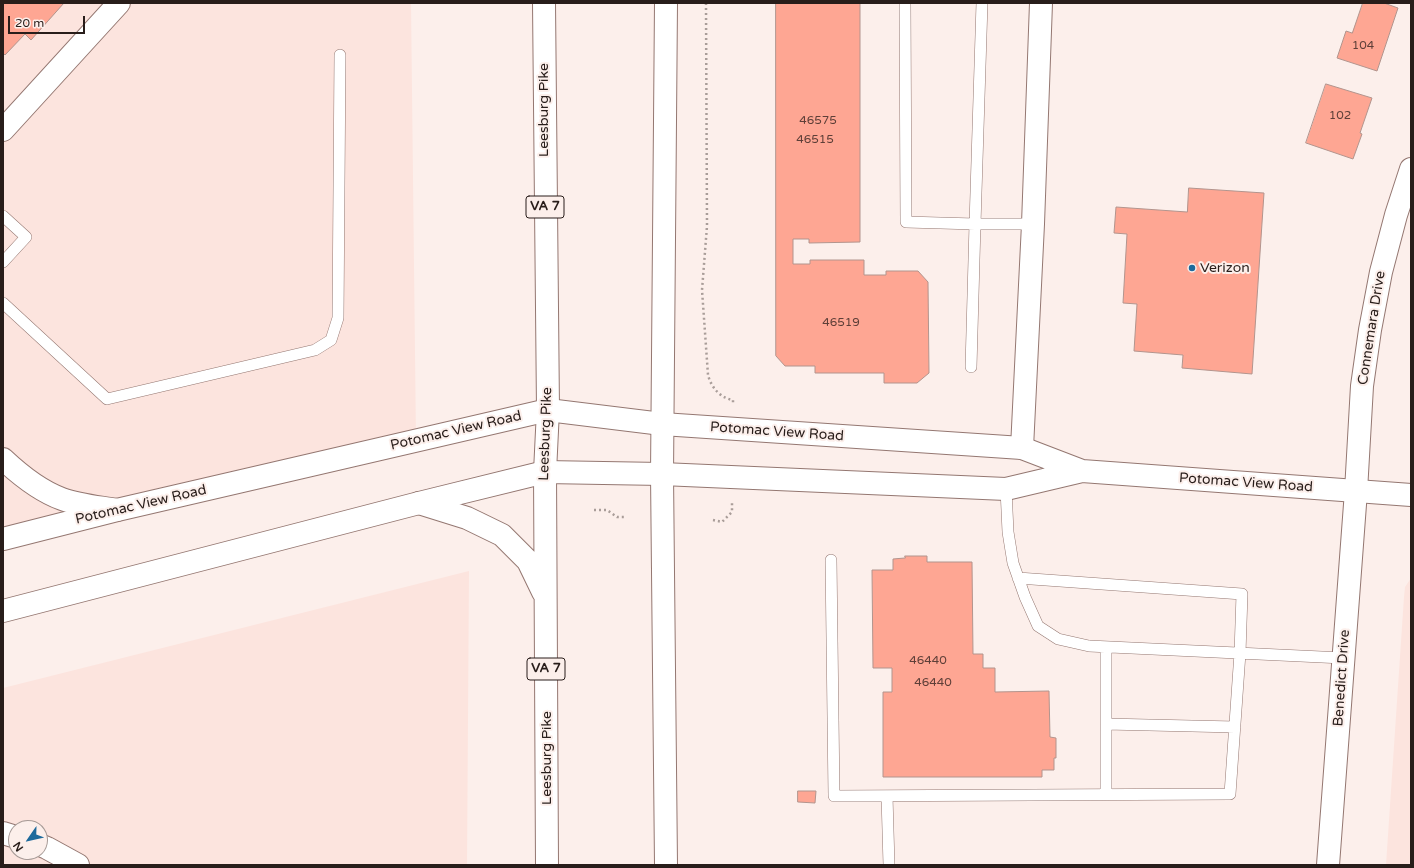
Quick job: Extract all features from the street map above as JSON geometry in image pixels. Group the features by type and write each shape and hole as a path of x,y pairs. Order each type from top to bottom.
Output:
{"main road":[{"path":"3,130 119,3"},
{"name":"Leesburg Pike","path":"544,3 548,410 545,472 547,865"},
{"path":"666,3 662,424 666,865"},
{"path":"666,45 679,3"},
{"path":"1022,448 1034,224 1041,3"},
{"name":"Connemara Drive","path":"1356,491 1362,386 1370,330 1381,272 1396,215 1411,169"},
{"name":"Potomac View Road","path":"3,539 117,510 548,410 662,424 1022,448 1082,471 1411,494"},
{"path":"3,459 14,470 37,487 62,499 117,510"},
{"name":"Potomac View Road","path":"3,612 419,502 545,472 662,474 1006,489 1082,471"},
{"name":"Benedict Drive","path":"1328,865 1356,491"},
{"path":"419,502 467,518 502,535 528,561 546,599"},
{"path":"48,849 78,865"}],"lane":[{"path":"904,3 906,222 1034,224"},
{"path":"970,367 982,3"},
{"path":"3,303 107,399 315,350 331,340 338,318 340,55"},
{"path":"3,216 26,237 3,262"},
{"path":"1006,489 1008,532 1013,562 1018,578 1038,626 1058,638 1089,646 1343,658"},
{"path":"831,560 834,796 1230,794 1240,653 1242,594 1018,578"},
{"path":"1106,647 1106,794"},
{"path":"1106,724 1234,727"},
{"path":"887,796 889,865"}],"path":[{"path":"706,3 707,226 702,290 708,375 710,382 720,395 727,399 733,400"},
{"path":"713,520 722,522 732,512 732,503"},
{"path":"594,510 607,510 617,517 625,517"}],"shaded area":[{"path":"3,3 411,3 416,440 3,539"},
{"path":"469,571 467,865 3,865 3,688"},
{"path":"1411,578 1411,865 1386,865 1404,597 1405,587"}],"building":[{"path":"3,3 64,3 31,40 25,34 5,55 3,53"},
{"path":"776,3 860,3 860,242 809,243 809,239 793,239 793,264 810,264 810,260 864,260 864,275 886,275 886,271 918,271 928,282 929,373 917,383 884,383 884,373 815,373 815,366 785,366 776,356"},
{"path":"1363,3 1384,3 1398,8 1377,71 1337,58 1346,31 1352,33"},
{"path":"1326,84 1372,98 1353,159 1306,143"},
{"name":"Verizon","path":"1189,188 1264,193 1252,374 1182,368 1183,355 1134,351 1137,304 1123,303 1127,234 1114,233 1116,207 1187,212"},
{"path":"905,556 927,556 927,562 972,562 973,654 983,654 983,668 995,668 995,692 1049,691 1050,737 1056,738 1056,758 1054,758 1054,770 1042,770 1042,777 883,777 883,692 892,692 892,668 873,668 872,570 893,570 893,559 905,558"},
{"path":"798,791 816,791 815,803 798,802"}],"place":[{"name":"Verizon","path":"1192,268"}]}
